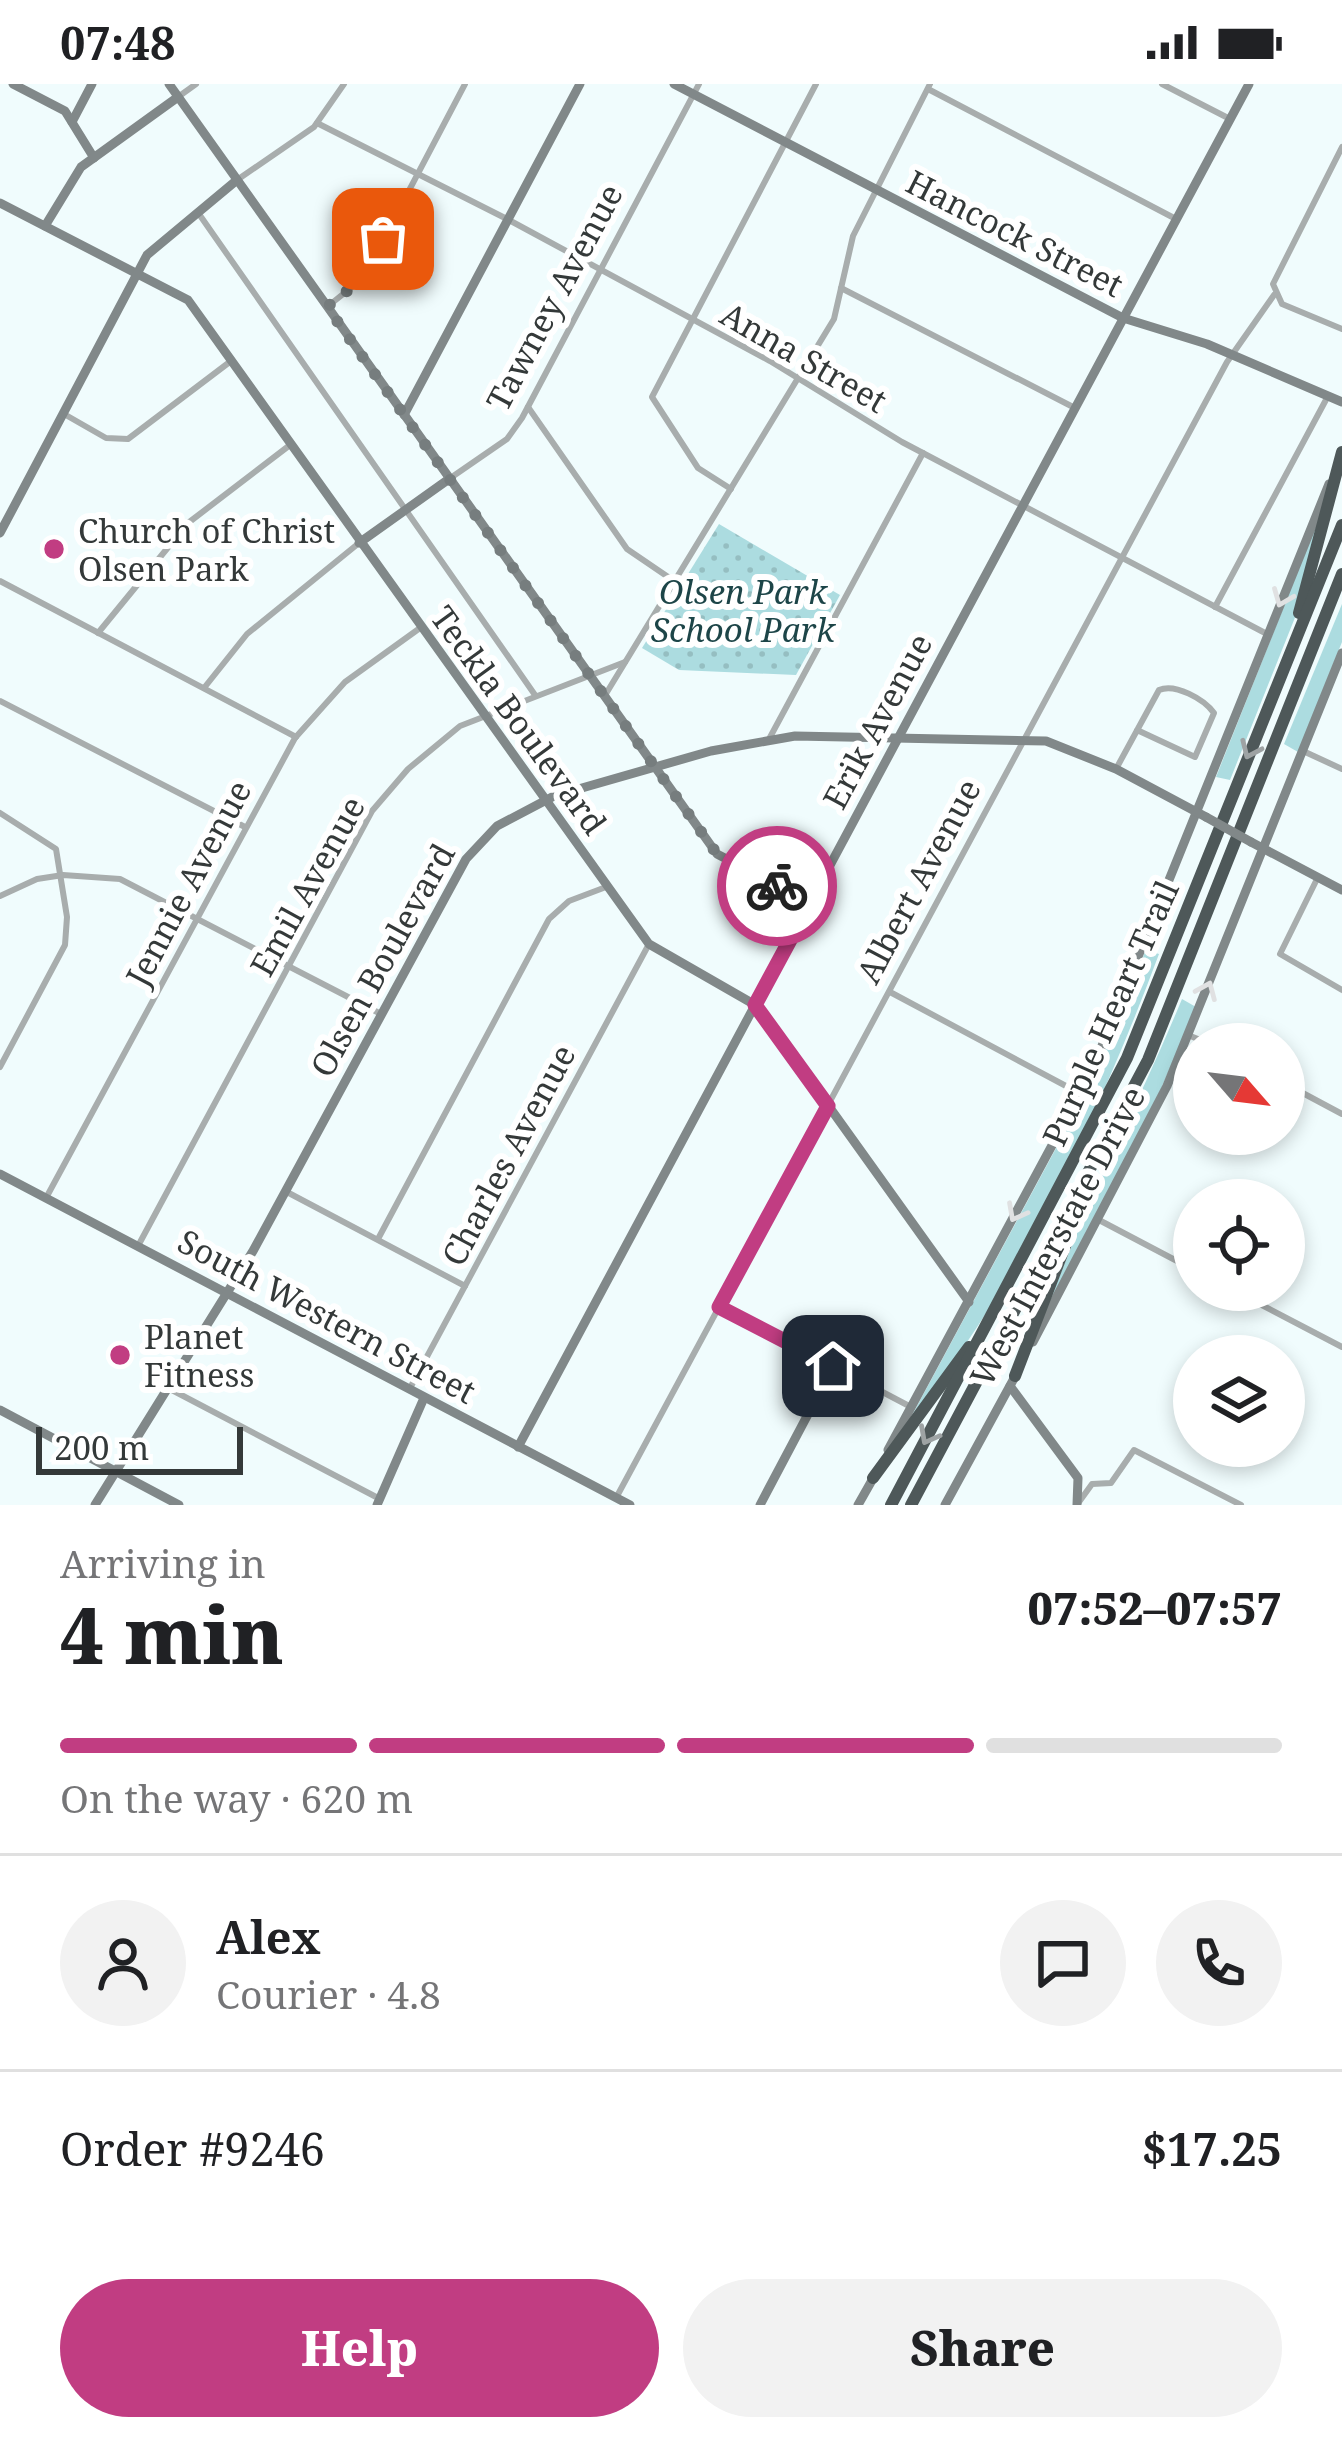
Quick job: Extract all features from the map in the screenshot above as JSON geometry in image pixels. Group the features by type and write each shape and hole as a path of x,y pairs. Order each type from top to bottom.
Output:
{"highway":[{"path":"1273,698 1342,451"},
{"name":"Purple Heart Trail","path":"891,1505 1127,1058 1342,525"},
{"name":"Purple Heart Trail","path":"911,1505 1094,1172 1155,1043 1342,574"},
{"path":"1304,669 1342,598"},
{"path":"1012,1381 1094,1172"},
{"path":"873,1478 1006,1292"}],"main road":[{"path":"13,84 64,111 94,158"},
{"path":"72,122 92,84"},
{"path":"169,84 717,854 810,903"},
{"path":"404,415 580,84"},
{"name":"Hancock Street","path":"674,84 696,90 875,192 1123,319 1233,356 1342,402"},
{"name":"Erik Avenue","path":"518,1447 1249,84"},
{"path":"46,226 81,167 178,97"},
{"path":"0,533 147,255 237,181"},
{"name":"Teckla Boulevard","path":"0,203 188,301 649,944 755,1005 968,1302"},
{"name":"West Interstate Drive","path":"858,1505 1081,1094 1342,451"},
{"name":"Tawney Avenue","path":"359,543 449,479"},
{"name":"West Interstate Drive","path":"1193,1023 1342,654"},
{"name":"Olsen Boulevard","path":"95,1505 285,1191 466,859 497,826 545,799 795,736 1046,741 1116,770 1342,890"},
{"name":"West Interstate Drive","path":"945,1505 1141,1143 1173,1069"},
{"name":"Albert Avenue","path":"719,1307 828,1106"},
{"path":"0,1192 4,1176"},
{"name":"South Western Street","path":"4,1176 630,1505"},
{"path":"719,1307 833,1366 760,1505"},
{"path":"1012,1381 1080,1485 1078,1504"},
{"path":"378,1502 424,1398"},
{"path":"0,1411 179,1505"}],"street":[{"path":"178,97 196,84"},
{"path":"237,181 317,123 344,84"},
{"path":"327,307 363,278 465,84"},
{"path":"731,489 698,468 652,397 816,84"},
{"path":"1162,84 1230,119"},
{"path":"604,697 834,319 853,236 929,87 1176,219"},
{"name":"Tawney Avenue","path":"449,479 506,440 528,406 696,90"},
{"name":"Anna Street","path":"317,123 507,219 799,379 923,453 1267,634"},
{"name":"Albert Avenue","path":"828,1106 1233,356 1274,296 1277,270 1342,147"},
{"path":"197,211 536,696"},
{"path":"841,288 1075,408"},
{"path":"1274,296 1342,329"},
{"path":"64,414 106,438 128,439 231,362"},
{"path":"1215,607 1328,396"},
{"path":"528,406 627,549 674,581"},
{"path":"98,633 188,523 290,445"},
{"path":"768,741 923,453"},
{"path":"204,688 247,634 359,543"},
{"path":"0,581 296,737"},
{"name":"Jennie Avenue","path":"46,1198 296,737 345,682 420,628"},
{"name":"Emil Avenue","path":"138,1246 372,811 408,769 460,726 625,662"},
{"path":"1116,770 1137,730 1166,686 1214,713 1201,753 1191,758 1137,730"},
{"path":"0,701 245,827"},
{"path":"1303,751 1342,769"},
{"path":"0,813 51,842 63,875 65,945 0,1067"},
{"path":"0,896 37,879 63,875 120,879 381,1014"},
{"path":"1318,877 1280,954 1342,990"},
{"path":"378,1239 549,919 569,901 607,887"},
{"name":"Charles Avenue","path":"409,1390 649,944"},
{"path":"890,992 1081,1094"},
{"path":"1305,1094 1342,1114"},
{"path":"285,1191 465,1286"},
{"path":"1099,1220 1173,1259"},
{"name":"Albert Avenue","path":"616,1498 719,1307"},
{"path":"1273,1311 1342,1347"},
{"path":"833,1366 911,1407"},
{"path":"169,1388 378,1502"},
{"path":"1070,1467 1094,1483 1108,1485 1134,1450 1241,1505"},
{"path":"1078,1504 1094,1483"}],"green space":[{"path":"1319,518 1296,615 1230,780 1216,777"},
{"name":"Olsen Park School Park","path":"719,524 840,595 796,675 679,670 642,648"},
{"path":"1342,604 1342,642 1298,752 1284,744"},
{"path":"1146,950 1159,954 1053,1197 986,1313 910,1419 1082,1100"},
{"path":"1182,999 1196,1007 1189,1023 1173,1023 1173,1061 1161,1089 1048,1307"}],"way so far":[{"path":"383,239 363,278 327,307 717,854 777,886"}],"place":[{"name":"Church of Christ Olsen Park","path":"54,549"},
{"name":"Planet Fitness","path":"120,1355"}],"route":[{"path":"777,886 810,903 755,1005 828,1106 719,1307 833,1366"}]}
